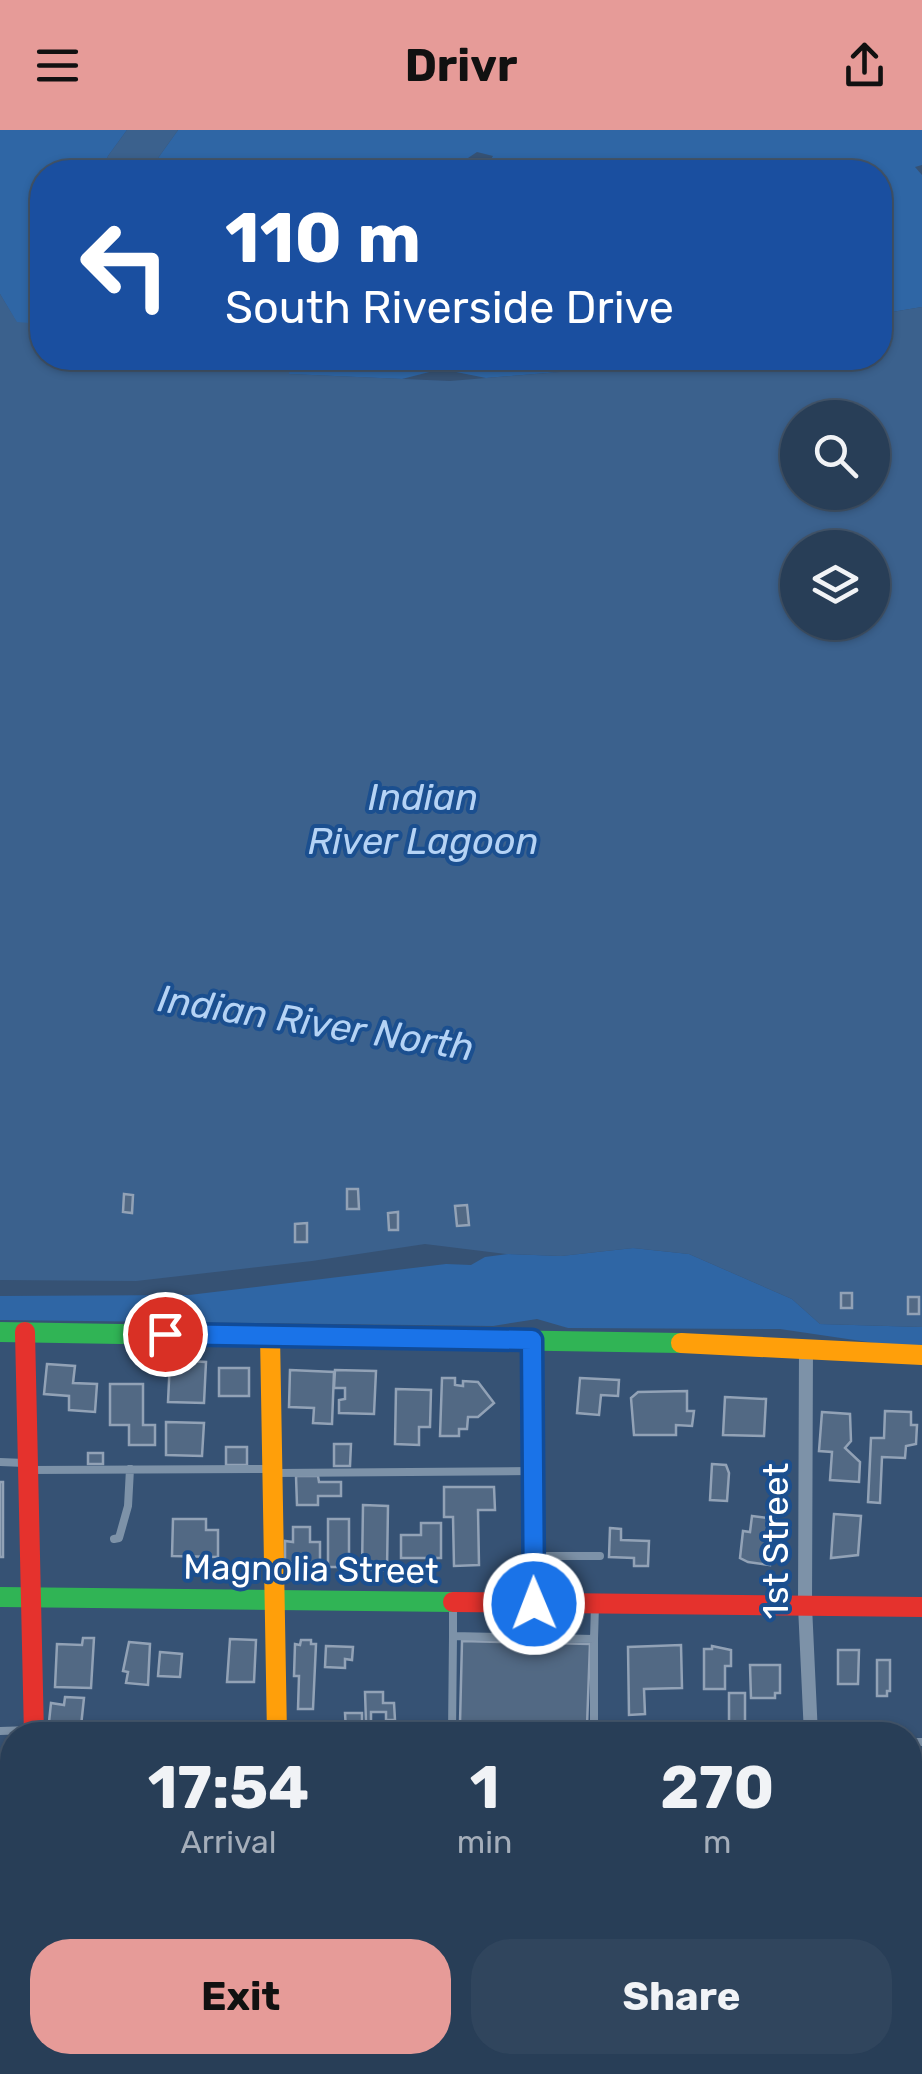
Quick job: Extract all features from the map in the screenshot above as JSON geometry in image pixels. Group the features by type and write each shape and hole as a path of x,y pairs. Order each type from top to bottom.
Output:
{"street":[{"path":"0,1332 532,1340 806,1347 922,1355"},
{"path":"25,1332 34,1722"},
{"path":"270,1335 278,1722"},
{"path":"532,1340 534,1604"},
{"name":"1st Street","path":"806,1347 806,1606 810,1722"},
{"name":"Magnolia Street","path":"0,1597 922,1607"}],"lane":[{"path":"0,1462 130,1470 533,1471"},
{"path":"114,1539 120,1538 128,1506 130,1470"},
{"path":"534,1556 600,1556"},
{"path":"452,1722 453,1603"},
{"path":"594,1722 596,1605"},
{"path":"452,1636 594,1639"}],"shaded area":[{"path":"0,130 127,130 107,160 30,160 30,324 17,323 0,294"},
{"path":"178,130 922,130 922,165 915,167 922,175 922,307 892,312 892,160 490,160 493,156 477,152 465,160 157,160"},
{"path":"288,370 437,370 402,379 288,374"},
{"path":"446,370 584,370 486,378"},
{"path":"633,1248 689,1254 792,1299 820,1324 922,1327 922,1350 780,1329 568,1328 537,1319 493,1326 0,1320 0,1296 189,1295 446,1264 471,1265 485,1257 508,1254 561,1256"}],"water":[{"path":"127,130 178,130 157,160 107,160"},
{"name":"Indian River Lagoon","path":"0,294 17,322 30,323 30,370 289,370 289,374 450,381 584,370 892,370 892,312 922,307 922,1327 820,1324 792,1299 689,1254 633,1248 561,1256 506,1254 425,1244 136,1281 0,1280"}],"building":[{"path":"347,1189 358,1189 359,1209 347,1209"},
{"path":"124,1194 133,1195 132,1213 123,1212"},
{"path":"467,1205 469,1225 457,1226 455,1206"},
{"path":"398,1212 398,1230 389,1230 388,1213"},
{"path":"307,1223 307,1242 295,1242 295,1224"},
{"path":"841,1293 852,1293 852,1308 841,1308"},
{"path":"908,1297 919,1297 919,1314 908,1314"},
{"path":"170,1360 206,1362 204,1403 168,1402"},
{"path":"47,1364 75,1366 73,1383 97,1384 95,1412 69,1410 69,1396 44,1394"},
{"path":"219,1368 249,1368 249,1396 219,1396"},
{"path":"290,1370 334,1372 332,1424 313,1423 314,1408 289,1407"},
{"path":"335,1370 376,1371 374,1414 339,1413 339,1400 345,1399 345,1388 334,1388"},
{"path":"442,1378 455,1378 455,1385 463,1386 463,1381 478,1382 494,1403 478,1417 468,1417 467,1429 459,1429 459,1436 440,1436"},
{"path":"580,1378 619,1380 618,1396 601,1395 599,1415 577,1413"},
{"path":"110,1384 143,1384 143,1425 155,1425 155,1445 129,1445 129,1425 110,1425"},
{"path":"396,1389 431,1390 430,1427 419,1427 419,1445 395,1444"},
{"path":"687,1391 687,1411 694,1411 692,1426 676,1425 676,1435 634,1435 631,1398 638,1392"},
{"path":"725,1397 766,1399 764,1436 723,1435"},
{"path":"885,1411 911,1412 911,1425 917,1425 916,1444 906,1446 905,1458 882,1457 880,1503 868,1502 871,1438 884,1438"},
{"path":"822,1412 850,1414 851,1441 845,1448 860,1462 859,1482 830,1480 832,1452 819,1451"},
{"path":"166,1422 204,1423 202,1456 166,1455"},
{"path":"334,1444 351,1444 350,1466 334,1466"},
{"path":"226,1447 247,1447 247,1465 226,1465"},
{"path":"88,1453 103,1453 103,1464 88,1464"},
{"path":"712,1464 726,1465 727,1501 710,1500"},
{"path":"296,1476 341,1482 341,1496 318,1496 318,1505 297,1505"},
{"path":"3,1482 3,1557 0,1557"},
{"path":"444,1487 494,1487 495,1510 478,1510 479,1565 454,1566 453,1517 444,1517"},
{"path":"363,1505 388,1506 387,1570 362,1570"},
{"path":"834,1514 861,1516 858,1555 831,1558"},
{"path":"752,1516 775,1519 770,1565 740,1558 743,1531 750,1532"},
{"path":"173,1519 206,1519 206,1530 218,1530 218,1557 172,1556"},
{"path":"328,1519 349,1519 349,1567 328,1567"},
{"path":"421,1523 441,1523 441,1558 401,1558 401,1535 421,1535"},
{"path":"293,1527 310,1527 310,1542 320,1542 320,1563 285,1562 285,1541 293,1542"},
{"path":"610,1528 621,1529 621,1540 649,1541 648,1566 634,1566 634,1558 609,1557"},
{"path":"83,1638 94,1638 91,1688 55,1687 57,1644 82,1645"},
{"path":"230,1639 256,1640 254,1682 227,1682"},
{"path":"301,1640 316,1644 313,1709 298,1709 295,1644 300,1645"},
{"path":"462,1641 590,1644 587,1722 460,1722"},
{"path":"129,1642 150,1644 148,1685 126,1683 128,1672 123,1671"},
{"path":"681,1645 682,1688 644,1689 645,1714 629,1715 628,1647"},
{"path":"326,1646 353,1647 352,1660 345,1659 345,1668 325,1667"},
{"path":"712,1646 731,1650 731,1666 725,1666 725,1689 704,1689 704,1649"},
{"path":"838,1650 859,1650 858,1684 838,1684"},
{"path":"160,1652 182,1654 180,1677 158,1676"},
{"path":"877,1660 890,1660 887,1696 877,1696"},
{"path":"750,1665 780,1665 780,1693 775,1693 775,1698 751,1698"},
{"path":"365,1692 383,1692 383,1703 394,1703 395,1720 386,1720 386,1712 371,1712 371,1721 366,1722"},
{"path":"729,1693 745,1693 745,1722 729,1722"},
{"path":"65,1697 84,1698 81,1722 49,1722 51,1703 64,1705"},
{"path":"345,1713 362,1713 362,1722 346,1722"}],"traffic: fast":[{"path":"0,1332 681,1343"},
{"path":"0,1597 453,1602"}],"traffic: slow":[{"path":"270,1335 277,1722"},
{"path":"681,1343 922,1355"}],"traffic: jam":[{"path":"25,1332 34,1722"},
{"path":"453,1602 922,1607"}],"route":[{"path":"165,1334 532,1340 534,1604"}],"water label":[{"name":"Indian River North","path":"316,1023"}]}
